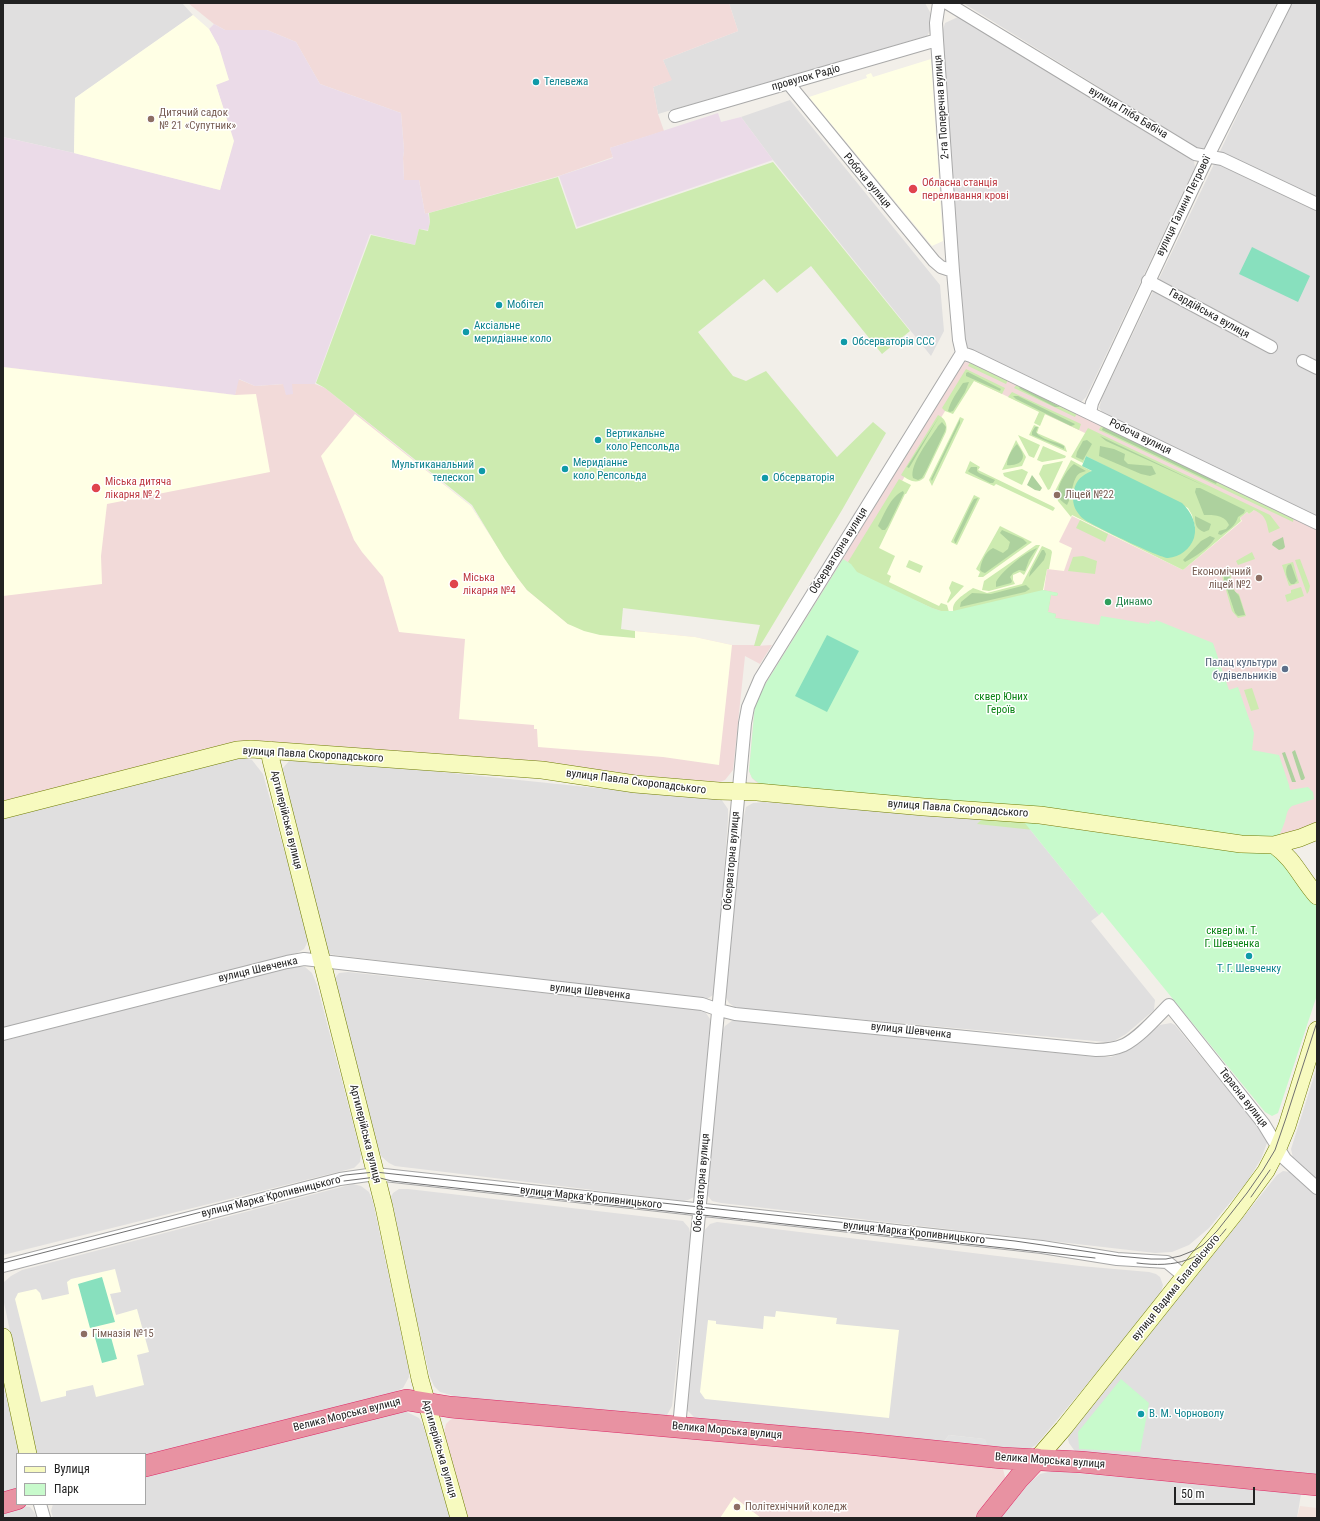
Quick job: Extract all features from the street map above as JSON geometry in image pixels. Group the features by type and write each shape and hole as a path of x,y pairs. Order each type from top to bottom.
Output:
{"highway":[{"name":"Велика Морська вулиця","path":"146,1466 407,1400 450,1407 858,1443 1002,1458 1037,1459 1317,1485"},
{"name":"вулиця Вадима Благовісного","path":"987,1518 1019,1478 1037,1459"},
{"path":"3,1503 16,1499"}],"street":[{"name":"2-га Поперечна вулиця","path":"939,3 936,23 937,40 958,340 962,353"},
{"name":"вулиця Гліба Бабіча","path":"947,3 1195,154 1222,159 1317,204"},
{"name":"вулиця Галини Петрової","path":"1090,412 1092,403 1148,281 1208,156 1285,3"},
{"name":"провулок Радіо","path":"675,116 937,40"},
{"name":"Робоча вулиця","path":"788,83 934,261 940,267 953,271"},
{"name":"Гвардійська вулиця","path":"1148,281 1271,347"},
{"name":"Робоча вулиця","path":"962,353 1090,412 1317,523"},
{"name":"Обсерваторна вулиця","path":"679,1427 748,707 760,680 962,353"},
{"path":"1303,361 1317,368"},
{"name":"вулиця Павла Скоропадського","path":"3,810 237,750 270,750 542,770 635,784 719,791 757,792 924,807 1040,815 1241,844 1274,845 1317,832"},
{"name":"Артилерійська вулиця","path":"270,750 270,760 375,1174 426,1402 459,1518"},
{"path":"1300,875 1302,851 1306,843 1317,832"},
{"path":"1274,845 1288,857 1317,896"},
{"name":"вулиця Шевченка","path":"3,1034 294,960 304,959 702,1004 735,1014 1096,1050 1109,1050 1123,1045 1134,1038 1169,1005"},
{"name":"Терасна вулиця","path":"1169,1005 1264,1123 1285,1159 1317,1188"},
{"name":"вулиця Вадима Благовісного","path":"1037,1459 1063,1429 1250,1195 1266,1171 1278,1148 1317,1030"},
{"name":"вулиця Марка Кропивницького","path":"3,1266 346,1177 375,1174 1042,1247 1117,1259 1167,1262 1184,1276"},
{"path":"3,1337 28,1453"},
{"path":"40,1505 44,1518"}],"shaded area":[{"path":"3,3 182,3 193,15 75,98 74,153 3,137"},
{"path":"188,3 729,3 738,31 663,60 672,80 653,87 658,114 664,131 610,148 613,157 559,176 425,214 419,180 404,180 404,150 401,113 320,84 296,42 267,30 225,30 214,24"},
{"path":"729,3 925,3 931,14 931,29 927,36 658,114 653,87 671,80 663,60 738,31"},
{"path":"963,3 1277,3 1204,152"},
{"path":"1291,3 1317,3 1317,516 1103,413 1099,408 1102,398"},
{"name":"Дитячий садок № 21 «Супутник»","path":"193,15 209,29 219,47 229,80 216,85 234,141 220,190 74,153 75,98"},
{"path":"958,17 963,17 1191,157 1194,161 1195,167 1086,397 1081,402 974,351 965,345 942,33 945,23"},
{"path":"214,24 225,30 267,30 296,42 320,84 401,113 404,150 404,180 419,180 425,214 428,213 430,222 428,230 419,229 415,245 370,234 315,384 292,384 293,394 286,395 283,384 255,386 239,379 235,395 3,367 3,137 74,153 220,190 233,141 216,85 219,47 209,29"},
{"name":"Обласна станція переливання крові","path":"931,59 943,241 932,246 809,97 867,78 866,75 871,73 873,77"},
{"path":"790,100 940,285 944,331 931,356 773,160 741,117"},
{"path":"718,113 721,122 741,117 773,160 577,227 559,176 613,158 610,148"},
{"path":"965,362 972,363 1317,528 1317,828 1278,837 1046,808 757,783 752,778 749,771 754,713 766,683"},
{"path":"3,367 235,395 238,379 255,386 284,384 286,394 292,384 315,384 325,388 471,506 517,577 634,638 635,631 695,637 732,645 772,645 760,664 745,656 733,770 725,780 720,782 249,743 3,801"},
{"name":"Міська дитяча лікарня № 2","path":"3,367 235,395 256,394 270,472 107,504 101,556 102,584 3,596"},
{"name":"Ліцей №22","path":"966,377 1254,510 1249,514 1247,512 1240,518 1242,521 1183,570 1072,516 1059,542 1072,548 1064,571 1047,569 1044,590 949,612 851,564"},
{"name":"Міська лікарня №4","path":"355,414 471,506 527,590 568,624 635,638 635,631 695,637 732,645 719,765 663,757 538,747 537,729 534,729 534,725 459,719 465,639 399,632 383,577 354,540 321,456"},
{"path":"296,757 635,792 721,799 728,809 728,820 715,991 713,995 707,999 702,999 329,954 326,950 283,780 283,768 289,761"},
{"path":"244,758 252,760 263,774 309,939 304,949 297,953 3,1028 3,818 230,760"},
{"path":"764,802 1024,822 1099,915 1091,921 1155,1000 1154,1010 1126,1034 1114,1041 1106,1042 736,1008 729,1003 725,996 743,820 746,807 753,803"},
{"path":"305,967 312,973 317,985 361,1154 360,1162 354,1168 3,1255 3,1041 289,968"},
{"path":"348,972 702,1010 710,1019 712,1026 696,1190 694,1197 684,1201 395,1166 389,1163 382,1157 378,1150 334,979 339,973"},
{"path":"733,1020 1097,1057 1111,1057 1127,1051 1160,1025 1171,1023 1175,1025 1264,1134 1267,1138 1267,1143 1261,1159 1247,1182 1209,1228 1189,1245 1172,1252 1155,1253 712,1201 706,1190 721,1034 725,1026"},
{"path":"1317,1067 1317,1181 1293,1158 1291,1149"},
{"path":"1283,1171 1290,1172 1317,1194 1317,1475 1078,1453 1069,1443 1068,1439 1070,1434 1277,1175"},
{"path":"353,1184 361,1186 369,1192 373,1202 409,1370 409,1377 403,1388 391,1394 146,1458 146,1453 36,1453 3,1298 4,1282 22,1270"},
{"path":"399,1189 683,1221 689,1228 691,1237 672,1406 667,1415 663,1416 461,1398 440,1392 434,1386 430,1377 389,1201 393,1193"},
{"path":"717,1222 1080,1266 1149,1272 1160,1277 1163,1285 1161,1292 1108,1359 1036,1445 1031,1448 988,1447 984,1439 949,1435 943,1443 702,1421 694,1417 687,1410 686,1403 704,1231 710,1224"},
{"name":"Гімназія №15","path":"115,1269 121,1292 110,1294 116,1315 137,1309 149,1352 137,1355 144,1385 96,1397 93,1385 66,1391 66,1396 41,1402 15,1299 18,1293 36,1289 40,1293 42,1300 69,1294 67,1282 71,1279"},
{"path":"776,1311 837,1318 836,1324 899,1330 889,1418 705,1399 700,1392 708,1320 716,1321 716,1324 763,1329 764,1316 775,1317"},
{"path":"3,1385 21,1453 16,1453 16,1489 3,1494"},
{"path":"397,1411 407,1412 419,1418 423,1425 450,1518 53,1518 51,1511 53,1505 146,1505 146,1475"},
{"path":"459,1416 999,1467 1003,1469 1006,1481 979,1518 467,1518 444,1433 446,1424 450,1420"},
{"path":"949,1435 985,1439 988,1447 943,1443"},
{"path":"1052,1471 1301,1494 1297,1518 1001,1518 1030,1482 1040,1474"},
{"name":"Політехнічний коледж","path":"734,1497 761,1518 720,1518"},
{"path":"23,1506 30,1507 37,1518 3,1518 3,1512"},
{"path":"1300,1506 1317,1508 1317,1518 1297,1518"}],"green space":[{"path":"773,162 910,331 882,354 811,266 777,293 764,279 698,332 733,376 746,381 766,371 837,457 873,422 886,433 842,510 760,646 754,646 760,625 623,608 621,629 635,631 635,638 600,635 584,631 568,624 527,590 504,558 472,505 325,388 316,383 371,235 415,245 419,229 428,231 430,222 429,213 558,177 576,229"},
{"path":"1252,247 1310,276 1298,302 1239,274"},
{"path":"970,362 1008,380 1006,384 968,366"},
{"path":"966,369 1005,388 1002,394 974,381 953,414 945,411 942,408"},
{"path":"968,372 1001,389 1000,391 966,376 966,373"},
{"path":"969,382 965,392 953,411 948,411 952,400 963,383"},
{"path":"1017,384 1077,413 1075,417 1014,388"},
{"path":"1021,386 1060,407 1055,407 1022,390 1019,388"},
{"path":"1012,392 1081,424 1079,430 1045,414 1040,426 1034,423 1039,412 1008,397"},
{"path":"1013,396 1018,396 1075,424 1071,426 1016,399"},
{"path":"938,415 945,422 947,427 946,432 924,478 918,481 910,480 901,475"},
{"path":"939,417 909,468 907,467"},
{"path":"960,417 964,419 932,486 929,480"},
{"path":"960,419 960,423 932,481 931,479"},
{"path":"942,422 946,427 945,431 926,471 922,478 918,480 913,478 914,466 917,459"},
{"path":"1034,425 1039,427 1037,433 1062,444 1065,446 1067,452 1029,435"},
{"path":"1103,425 1294,517 1293,522 1099,430"},
{"path":"1035,427 1038,427 1036,432 1038,435 1064,446 1064,449 1032,435"},
{"path":"1103,427 1217,482 1216,484 1102,430"},
{"path":"1088,428 1270,515 1280,528 1269,533 1266,522 1261,514 1254,510 1249,514 1247,512 1240,518 1241,521 1183,570 1072,515 1071,517 1058,501 1055,491 1071,460 1195,527 1192,515 1188,508 1086,456 1083,463 1071,457"},
{"path":"1018,435 1040,445 1034,458 1029,456"},
{"path":"1100,436 1209,488 1106,441"},
{"path":"1016,440 1026,457 1022,466 1002,470"},
{"path":"1087,440 1092,444 1083,460 1076,457 1077,452 1083,441"},
{"path":"1017,444 1021,450 1023,459 1017,464 1007,465 1010,453"},
{"path":"1043,446 1066,456 1065,458 1042,462 1037,460"},
{"path":"1100,446 1114,449 1125,454 1124,460 1128,464 1152,466 1156,474 1150,476 1141,474 1099,456"},
{"path":"1086,456 1182,503 1191,514 1195,528 1194,538 1187,549 1177,556 1168,558 1163,557 1113,535 1082,518 1075,508 1073,496 1075,486 1078,481 1082,476 1092,471 1082,466"},
{"path":"970,461 980,467 978,470 1055,508 1053,511 996,484 994,486 965,473"},
{"path":"1063,461 1050,489 1048,490 1039,474 1043,465"},
{"path":"1074,464 1086,471 1077,475 1067,505 1061,501 1058,492 1063,478"},
{"path":"971,467 977,467 977,471 979,473 995,480 993,483 990,483 969,472 968,471"},
{"path":"1022,469 1028,472 1022,485 1004,476 1003,473"},
{"path":"1032,475 1042,488 1040,491 1027,485"},
{"path":"899,479 911,485 905,494 879,548 895,556 887,574 891,576 889,582 939,606 941,603 947,605 949,612 932,608 888,588 856,572 848,562"},
{"path":"1196,488 1200,488 1245,510 1244,513 1238,517 1234,525 1221,535 1218,534 1219,531 1226,529 1229,525 1222,517 1204,515 1195,492"},
{"path":"903,491 904,493 888,526 885,530 882,530 878,526 885,512 894,497"},
{"path":"974,495 980,498 957,545 951,542"},
{"path":"978,498 955,543 954,540 971,504 974,499"},
{"path":"1195,516 1211,524 1209,530 1204,532 1198,528"},
{"path":"1080,520 1108,534 1105,542 1076,528"},
{"path":"1000,526 1032,542 983,577 978,577 980,572 976,569"},
{"path":"1002,530 1023,539 1027,543 985,573 982,572 980,570 982,561 990,550 993,548 1003,553 1008,549 1010,542 1000,533"},
{"path":"1210,536 1215,538 1206,548 1185,562 1183,560 1201,541"},
{"path":"1283,537 1285,547 1283,549 1279,550 1272,545 1273,542"},
{"path":"1036,545 1040,545 1024,575 1020,572 1013,575 1015,584 989,591 982,590 984,581"},
{"path":"1042,546 1051,550 1052,552 1043,590 1058,593 1057,596 1051,595 1048,612 1056,614 1055,618 1071,620 954,613 953,609 956,602 973,588 987,593 1022,584"},
{"path":"1037,548 1029,560 1025,571 1019,570 1013,573 1010,577 1012,581 1011,583 996,587 996,582 1008,567 1026,553"},
{"path":"1042,550 1044,550 1046,554 1044,560 1029,577 1030,572"},
{"path":"1252,552 1255,559 1238,565 1236,561"},
{"path":"1083,556 1097,561 1095,574 1068,571 1073,557"},
{"name":"сквер Юних Героїв","path":"843,559 851,564 857,572 941,611 953,611 1043,590 1058,593 1057,596 1051,595 1048,612 1056,614 1055,618 1099,625 1101,616 1149,624 1150,621 1155,622 1156,620 1213,643 1229,690 1238,687 1254,733 1252,750 1279,755 1290,790 1308,787 1313,792 1314,799 1290,808 1278,837 1242,836 1046,808 761,785 752,778 749,771 755,704 766,683"},
{"path":"1300,559 1310,586 1307,594 1295,560"},
{"path":"909,560 923,566 920,573 906,567"},
{"path":"1293,562 1299,583 1289,586 1282,565"},
{"path":"1291,564 1297,581 1294,584 1291,584 1286,575 1287,567"},
{"path":"1228,566 1235,592 1239,594 1246,616 1238,618 1232,611 1222,576"},
{"path":"1227,568 1233,589 1239,596 1245,615 1238,616 1235,613 1224,580 1224,574"},
{"path":"952,581 964,586 948,603 947,602 951,593 949,588"},
{"path":"1026,585 1030,589 1025,592 960,607 961,602 972,593 991,594"},
{"path":"1301,587 1304,596 1287,602 1285,595 1291,593 1291,590"},
{"path":"827,635 859,651 827,712 795,696"},
{"path":"1252,688 1259,709 1251,711 1244,690"},
{"path":"1295,750 1305,778 1303,780 1301,780 1292,752"},
{"path":"1285,752 1296,782 1292,782 1282,753"},
{"path":"982,819 1035,823 1043,831 977,824"},
{"name":"сквер ім. Т. Г. Шевченка","path":"1024,822 1236,852 1277,853 1317,905 1317,995 1278,1113 1272,1116 1265,1112 1102,912 1099,915"},
{"path":"102,1277 115,1322 90,1328 78,1284"},
{"path":"109,1330 117,1359 102,1363 94,1334"},
{"path":"1121,1379 1149,1403 1140,1452 1079,1449 1078,1432"}],"tram line":[{"path":"3,1263 345,1175 375,1172 1015,1241 1118,1256 1166,1259 1180,1256 1203,1245 1217,1231 1263,1170 1275,1150 1317,1022"},
{"path":"1251,1197 1270,1170"},
{"path":"344,1181 376,1177 392,1181 1095,1258"},
{"path":"1137,1263 1164,1264 1187,1260 1207,1249 1226,1229"}],"place":[{"name":"Телевежа","path":"536,82"},
{"name":"Дитячий садок № 21 «Супутник»","path":"151,119"},
{"name":"Обласна станція переливання крові","path":"913,189"},
{"name":"Мобітел","path":"499,305"},
{"name":"Аксіальне меридіанне коло","path":"466,332"},
{"name":"Обсерваторія ССС","path":"844,342"},
{"name":"Вертикальне коло Репсольда","path":"598,440"},
{"name":"Меридіанне коло Репсольда","path":"565,469"},
{"name":"Мультиканальний телескоп","path":"482,471"},
{"name":"Обсерваторія","path":"765,478"},
{"name":"Міська дитяча лікарня № 2","path":"96,488"},
{"name":"Ліцей №22","path":"1057,495"},
{"name":"Економічний ліцей №2","path":"1259,578"},
{"name":"Міська лікарня №4","path":"454,584"},
{"name":"Динамо","path":"1108,602"},
{"name":"Палац культури будівельників","path":"1285,669"},
{"name":"Т. Г. Шевченку","path":"1249,956"},
{"name":"Гімназія №15","path":"84,1334"},
{"name":"В. М. Чорноволу","path":"1141,1414"},
{"name":"Політехнічний коледж","path":"737,1507"}]}
